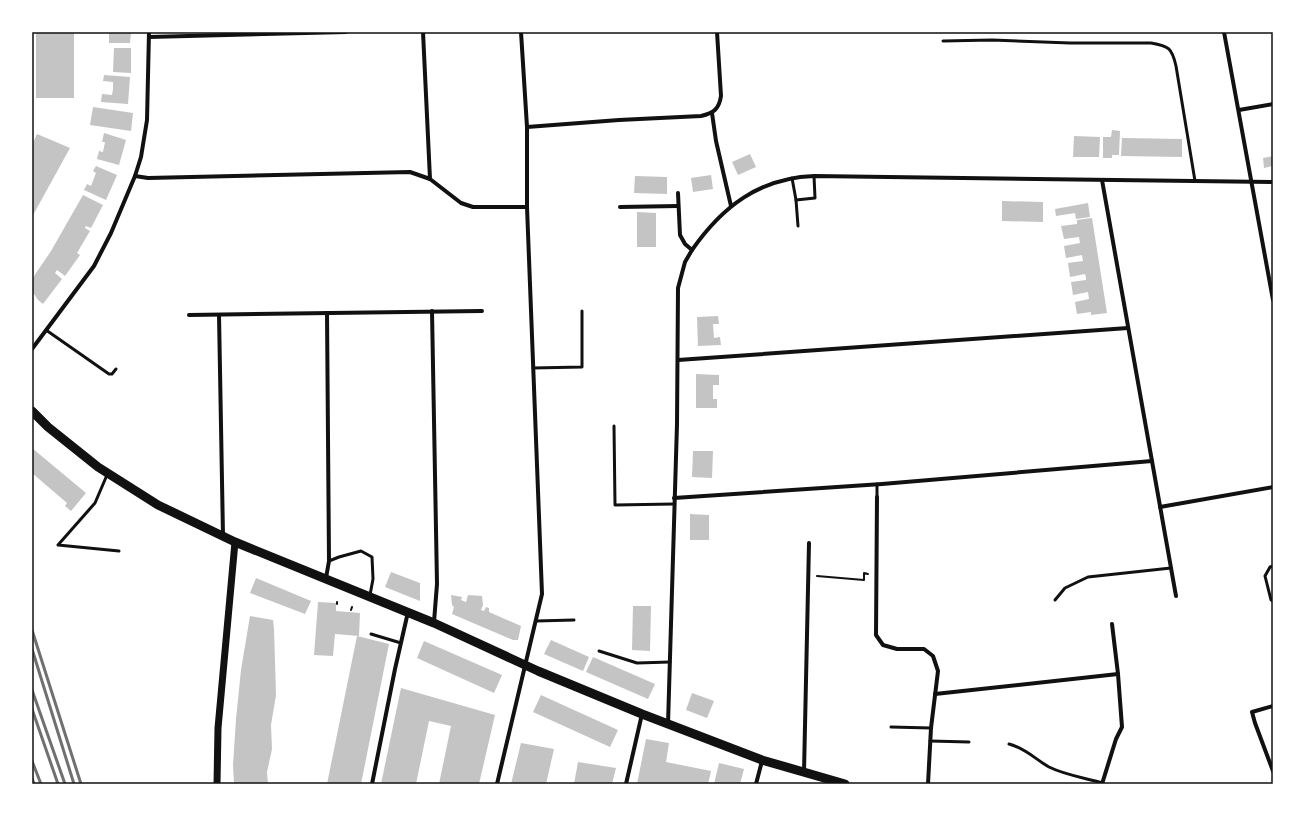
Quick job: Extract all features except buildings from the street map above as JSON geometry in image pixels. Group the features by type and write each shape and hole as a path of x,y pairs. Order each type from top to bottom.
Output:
{"main road":[{"path":"32,411 48,428 108,474 158,505 235,542 408,612 642,714 762,760 845,784"}],"street":[{"path":"32,349 94,266 111,233 135,176 141,157 146,120 149,32"},
{"path":"149,37 346,32"},
{"path":"423,32 430,179"},
{"path":"497,784 542,594 527,207 527,127 521,32"},
{"path":"527,127 701,116 712,113 720,104 721,96 717,32"},
{"path":"1224,32 1273,300"},
{"path":"1239,110 1273,104"},
{"path":"712,113 716,140 731,206"},
{"path":"135,176 148,178 410,172 430,179 461,202 473,207 527,207"},
{"path":"668,724 678,360 678,288 685,262 692,250 703,235 731,206 761,188 792,178 814,176 1273,182"},
{"path":"1102,180 1176,596"},
{"path":"678,192 680,235 685,244 692,250"},
{"path":"620,207 678,206"},
{"path":"432,311 437,584 434,623"},
{"path":"189,315 482,311"},
{"path":"326,580 329,561 327,313"},
{"path":"218,315 223,536"},
{"path":"678,360 1128,328"},
{"path":"674,498 877,484 1152,461"},
{"path":"1160,508 1273,487"},
{"path":"877,498 876,635 883,644 897,649 924,649 933,656 938,671 931,728 928,784"},
{"path":"217,784 218,728 235,542"},
{"path":"804,772 809,543"},
{"path":"372,784 408,612"},
{"path":"1103,783 1116,739 1122,727 1112,624"},
{"path":"935,694 1118,674"},
{"path":"1273,706 1252,712 1273,771"},
{"path":"626,784 642,714"},
{"path":"756,784 762,760"}],"lane":[{"path":"943,41 992,40 1070,43 1151,43 1169,48 1173,54 1176,66 1194,181"},
{"path":"796,200 815,198 814,176"},
{"path":"792,178 796,200 798,226"},
{"path":"533,368 582,367 582,311"},
{"path":"46,330 109,374 112,374 116,369"},
{"path":"614,426 615,505 674,504"},
{"path":"108,474 95,503 58,545 119,551"},
{"path":"877,484 877,498"},
{"path":"329,561 360,551 372,557 374,579 370,597"},
{"path":"1273,566 1270,567 1265,576 1271,600 1273,601"},
{"path":"1055,600 1065,588 1088,577 1171,568"},
{"path":"536,621 574,620"},
{"path":"371,634 401,643"},
{"path":"600,651 636,663 670,662"},
{"path":"890,727 931,728"},
{"path":"930,741 969,742"},
{"path":"1009,744 1020,747 1061,772 1103,783"}],"path":[{"path":"817,576 864,580 864,573 868,574"}],"railway":[{"path":"32,630 81,784"},
{"path":"32,649 74,784"},
{"path":"32,690 65,784"},
{"path":"32,709 58,784"},
{"path":"32,761 41,784"},
{"path":"32,778 34,784"}]}
